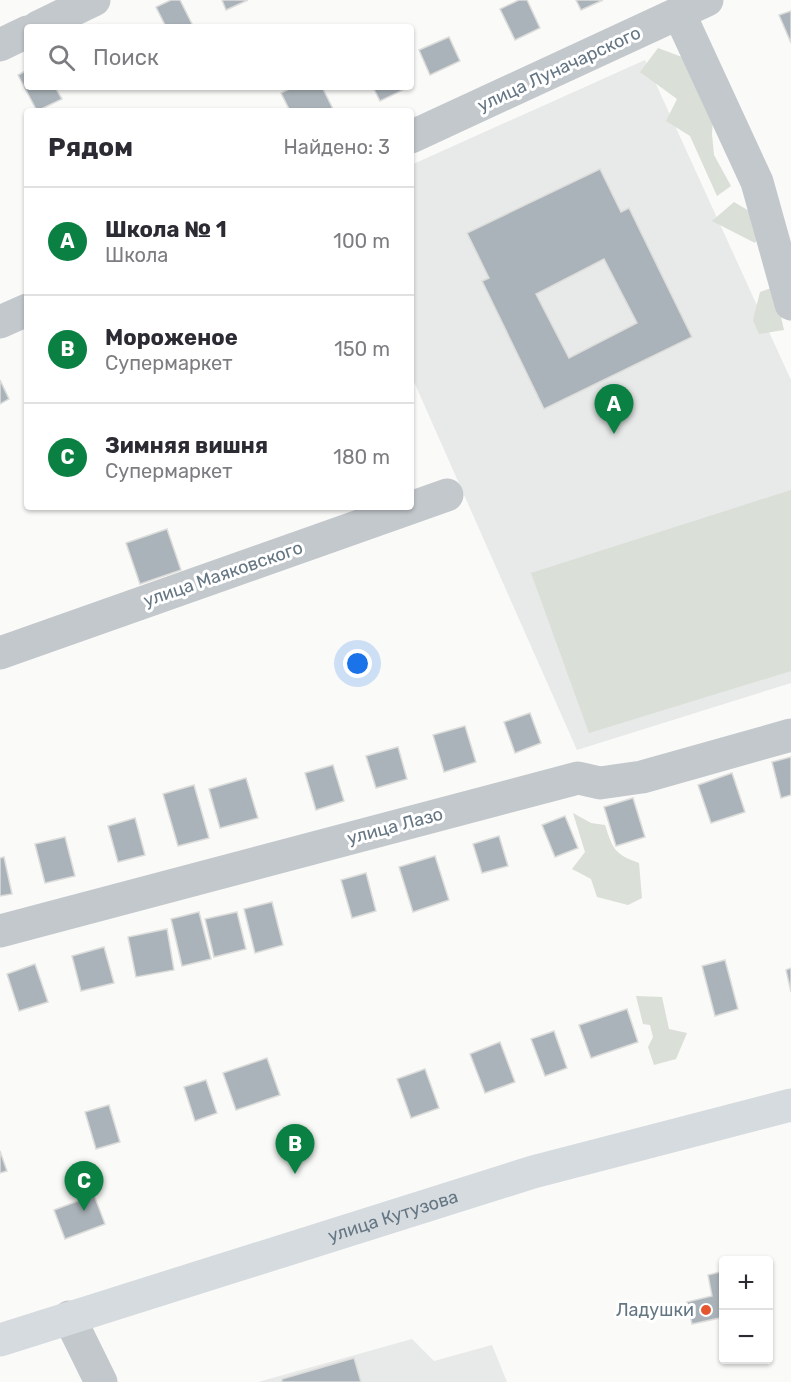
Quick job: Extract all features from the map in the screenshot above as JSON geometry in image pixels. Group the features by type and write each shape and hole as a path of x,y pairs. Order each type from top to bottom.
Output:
{"main road":[{"name":"улица Кутузова","path":"0,1340 533,1172 791,1105"}],"street":[{"path":"44,24 94,0"},
{"path":"693,6 757,182 791,304"},
{"name":"улица Луначарского","path":"414,136 693,6"},
{"path":"0,45 24,33"},
{"path":"0,322 24,311"},
{"name":"улица Маяковского","path":"414,507 447,495"},
{"name":"улица Маяковского","path":"0,653 405,510"},
{"name":"улица Лазо","path":"0,931 578,778 600,783 642,777 791,735"},
{"path":"69,1317 100,1382"}],"shaded area":[{"path":"658,48 690,60 714,103 712,134 714,155 731,186 717,196 690,136 666,121 677,99 640,72"},
{"path":"645,60 791,380 791,683 577,750 414,382 414,164"},
{"path":"734,202 766,221 755,243 712,221"},
{"path":"774,287 784,330 759,334 753,320 760,292"},
{"path":"791,490 791,671 589,733 531,573"},
{"path":"573,813 591,823 605,825 616,850 624,857 639,863 642,898 628,905 597,897 591,879 572,869 585,852"},
{"path":"636,996 662,997 669,1029 687,1033 676,1059 654,1065 648,1047 653,1037 650,1025 643,1024"},
{"path":"412,1339 434,1361 492,1345 507,1382 258,1382"}],"building":[{"path":"171,0 180,0 192,24 164,24 156,7"},
{"path":"222,0 248,0 226,10"},
{"path":"519,0 527,0 540,28 515,40 500,9"},
{"path":"576,0 603,0 581,10"},
{"path":"791,11 791,43 779,15"},
{"path":"449,37 460,61 430,75 419,50"},
{"path":"24,72 24,86 18,75"},
{"path":"26,90 57,90 62,99 43,108 35,108"},
{"path":"287,90 324,90 332,108 288,108 281,93"},
{"path":"374,90 403,90 380,101"},
{"path":"600,169 621,212 629,208 692,337 544,409 482,281 489,278 467,233","holes":["604,259 637,323 569,358 536,294"]},
{"path":"0,380 9,399 0,404"},
{"path":"167,529 181,570 140,584 126,543"},
{"path":"530,713 541,743 515,753 504,722"},
{"path":"465,726 476,762 444,772 433,735"},
{"path":"398,747 407,779 376,788 366,756"},
{"path":"791,757 791,795 781,798 772,762"},
{"path":"333,765 344,801 316,810 305,773"},
{"path":"732,773 745,812 711,823 698,785"},
{"path":"246,778 258,818 220,828 209,789"},
{"path":"194,785 209,838 178,846 163,794"},
{"path":"633,798 645,837 616,846 604,807"},
{"path":"565,816 578,848 555,857 542,825"},
{"path":"135,818 145,855 118,862 108,826"},
{"path":"499,836 508,866 482,873 473,844"},
{"path":"65,837 75,876 45,883 35,844"},
{"path":"435,856 449,900 413,912 399,867"},
{"path":"4,857 12,894 0,896 0,858"},
{"path":"366,873 376,911 352,918 341,880"},
{"path":"272,902 283,945 255,953 244,909"},
{"path":"199,912 211,959 182,966 171,919"},
{"path":"237,912 246,949 214,957 205,919"},
{"path":"167,929 174,970 136,977 128,937"},
{"path":"104,947 114,983 81,991 72,956"},
{"path":"725,960 738,1009 715,1016 702,966"},
{"path":"35,964 48,1002 19,1011 7,974"},
{"path":"791,968 791,992 786,970"},
{"path":"627,1009 638,1042 591,1058 579,1025"},
{"path":"554,1031 567,1068 545,1076 531,1039"},
{"path":"500,1042 515,1082 485,1093 470,1054"},
{"path":"267,1058 280,1095 236,1110 223,1073"},
{"path":"425,1069 439,1108 411,1118 397,1079"},
{"path":"206,1080 217,1113 195,1121 184,1087"},
{"path":"109,1105 120,1142 96,1149 85,1112"},
{"path":"0,1151 7,1171 0,1173"},
{"path":"94,1195 105,1224 65,1239 54,1210"},
{"name":"Ладушки","path":"719,1272 719,1318 692,1324 687,1302 712,1296 708,1275"},
{"path":"354,1358 361,1382 282,1382 282,1379"}],"place":[{"name":"Школа № 1","path":"614,434"},
{"name":"Мороженое","path":"295,1174"},
{"name":"Зимняя вишня","path":"84,1211"},
{"name":"Ладушки","path":"706,1310"}]}
